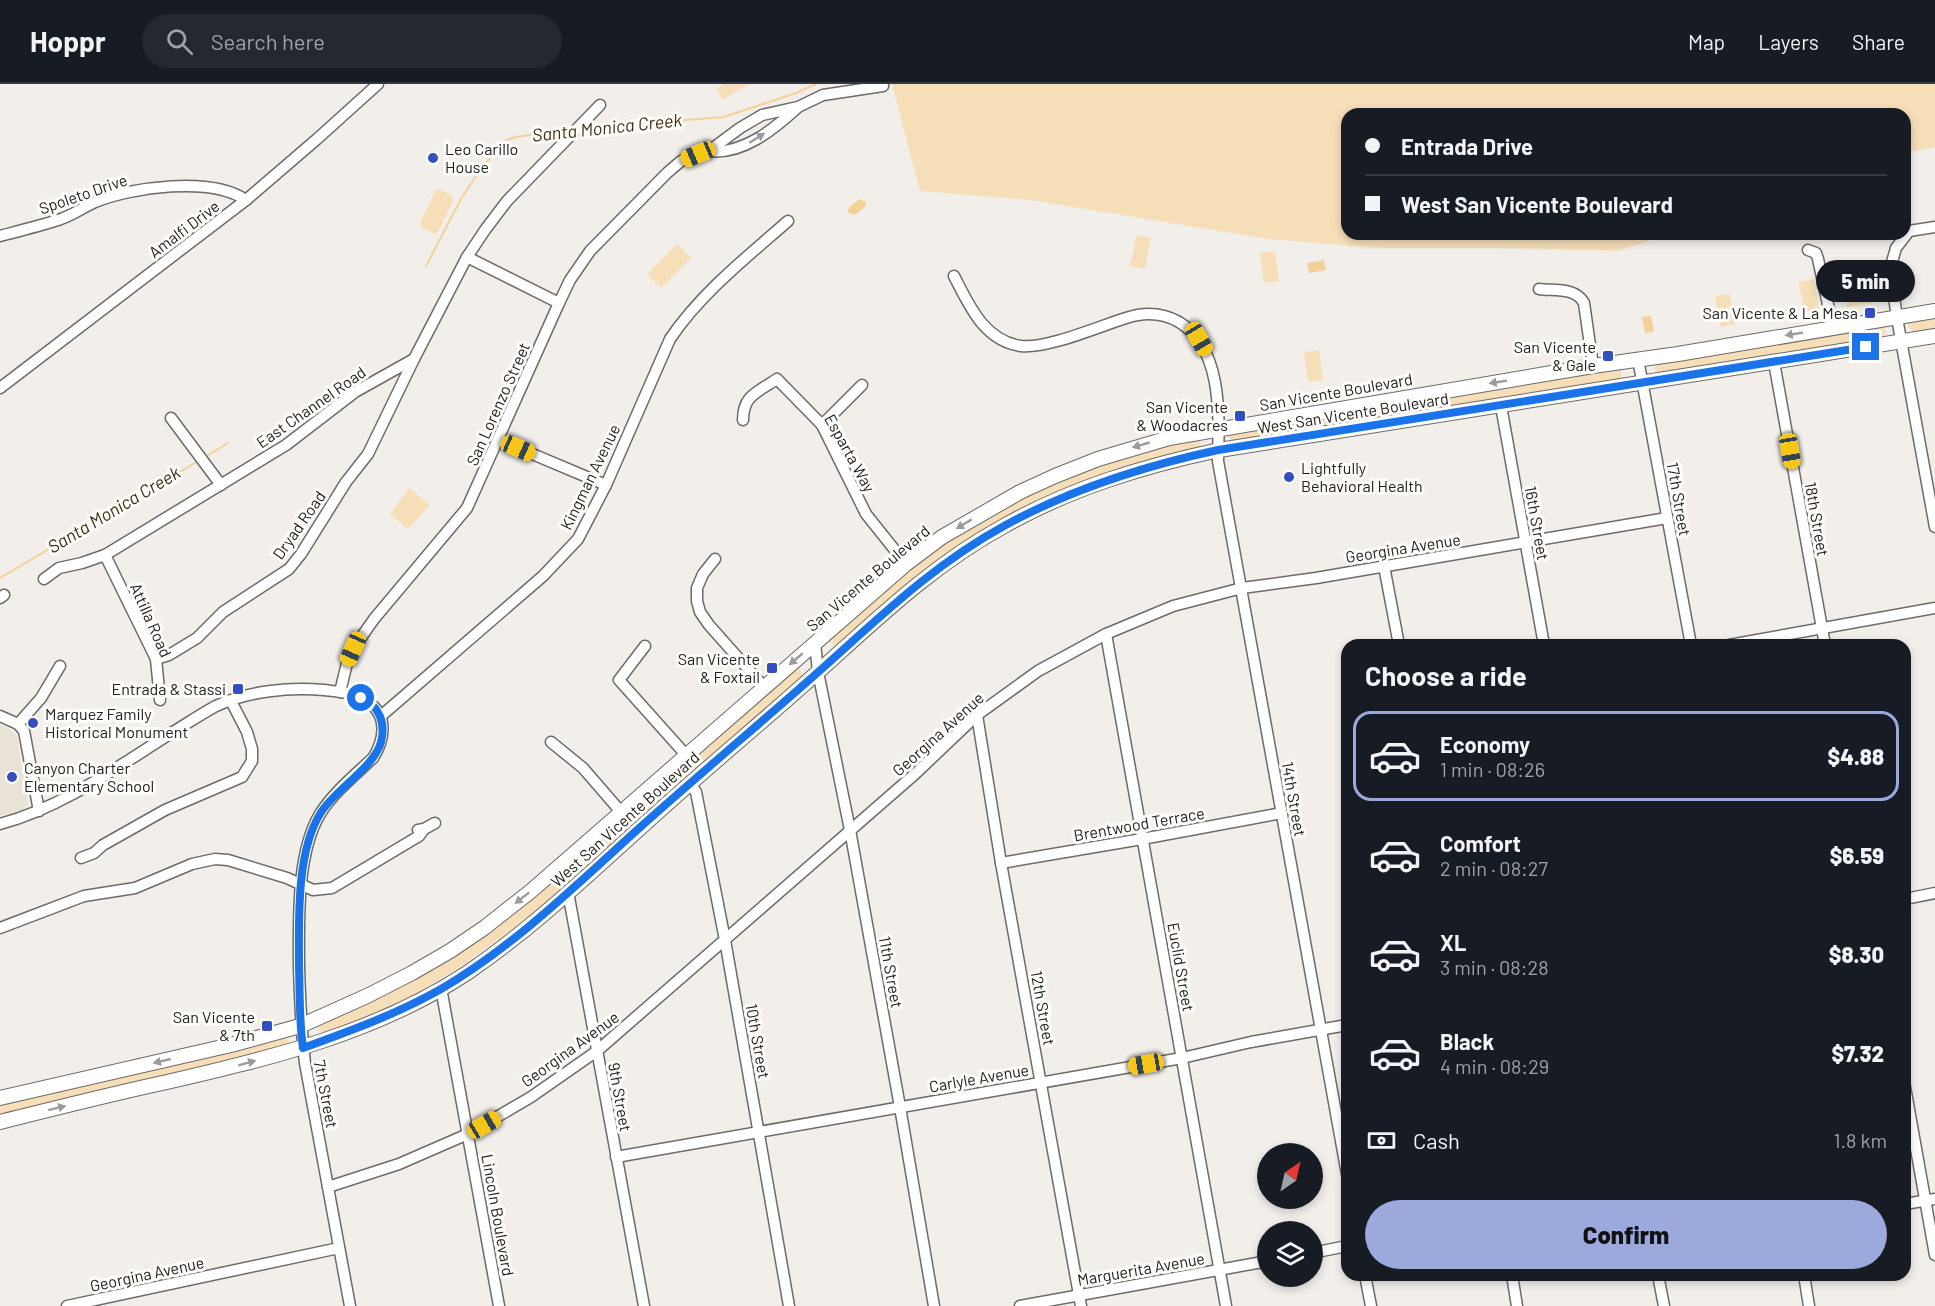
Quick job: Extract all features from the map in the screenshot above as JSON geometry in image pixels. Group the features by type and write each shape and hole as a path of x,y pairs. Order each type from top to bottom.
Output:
{"main road":[{"name":"San Vicente Boulevard","path":"0,1098 231,1045 300,1026 412,974 484,928 531,891 906,564 942,537 1020,492 1055,476 1131,448 1169,438 1638,358 1935,311"},
{"name":"West San Vicente Boulevard","path":"0,1122 303,1048 383,1018 441,988 466,973 518,935 933,571 1003,526 1063,497 1167,461 1218,450 1935,336"}],"street":[{"name":"Amalfi Drive","path":"0,388 246,200 378,84"},
{"name":"San Lorenzo Street","path":"709,151 719,152 743,147 781,123 822,90 883,86"},
{"path":"414,359 467,257 507,201 600,105"},
{"name":"San Lorenzo Street","path":"340,692 346,663 353,649 374,620 467,508 570,280 590,251 681,161 709,151 762,115 798,108"},
{"name":"Spoleto Drive","path":"0,236 60,219 96,202 118,195 162,186 223,189 236,193 246,200"},
{"name":"Kingman Avenue","path":"381,716 563,556 578,539 606,485 670,339 700,301 788,221"},
{"path":"1911,231 1935,226"},
{"path":"1902,240 1896,248 1890,269 1935,527"},
{"path":"1808,250 1816,253 1818,259 1831,328"},
{"path":"467,257 559,303"},
{"name":"14th Street","path":"954,276 977,319 987,330 998,338 1021,346 1043,344 1140,315 1151,314 1173,319 1191,330 1206,351 1212,368 1219,429 1218,461 1341,1140"},
{"path":"1539,290 1570,292 1581,297 1584,303 1593,366"},
{"name":"17th Street","path":"1638,358 1690,639"},
{"name":"East Channel Road","path":"44,579 59,568 105,555 286,445 355,392 414,359"},
{"name":"Dryad Road","path":"156,659 169,655 197,638 223,612 289,569 301,554 346,482 368,454 414,359"},
{"name":"18th Street","path":"1774,362 1824,639"},
{"name":"Esparta Way","path":"742,420 743,408 747,399 777,379 822,424 866,514 906,564"},
{"path":"822,424 862,385"},
{"name":"16th Street","path":"1501,406 1543,639"},
{"path":"171,418 221,485"},
{"path":"499,440 606,485"},
{"name":"Georgina Avenue","path":"328,1187 399,1164 468,1134 531,1097 597,1052 915,774 977,715 1038,671 1106,634 1173,606 1242,588 1667,518"},
{"name":"Attilla Road","path":"105,555 156,659 160,700"},
{"path":"716,559 703,574 697,588 700,612 764,687"},
{"path":"1384,566 1398,639"},
{"path":"1762,639 1935,608"},
{"name":"Euclid Street","path":"1106,634 1226,1306"},
{"name":"11th Street","path":"815,643 818,672 850,830 934,1306"},
{"path":"645,646 619,680 686,755"},
{"path":"18,724 41,698 60,666"},
{"path":"0,824 39,811 108,774 201,715 231,701 290,689 340,692 366,700 381,716"},
{"path":"81,858 94,853 103,845 165,810 242,777 252,761 252,749 247,732 231,701"},
{"name":"12th Street","path":"977,715 1001,863 1080,1301"},
{"path":"0,716 18,724 24,731 39,811"},
{"name":"7th Street","path":"350,1306 303,1048 300,1026 298,930 307,844 314,825 331,800 374,758 383,729 381,716"},
{"path":"551,742 583,768 621,812"},
{"name":"10th Street","path":"690,783 696,792 725,940 789,1306"},
{"name":"Brentwood Terrace","path":"1001,863 1282,813"},
{"path":"0,928 84,896 135,888 192,864 215,860 228,860 287,878 312,890 332,888 376,858 419,836 424,829 435,823"},
{"name":"9th Street","path":"568,892 644,1306"},
{"path":"1911,898 1935,893"},
{"name":"Lincoln Boulevard","path":"441,988 499,1306"},
{"name":"Carlyle Avenue","path":"616,1156 1182,1058 1251,1042 1341,1026"},
{"path":"1911,1114 1930,1200 1935,1255"},
{"path":"1911,1203 1930,1200"},
{"path":"1323,1251 1341,1247"},
{"name":"Georgina Avenue","path":"67,1306 339,1248"},
{"name":"Marguerita Avenue","path":"1020,1306 1080,1301 1257,1263"},
{"path":"1366,1281 1371,1306"},
{"path":"1513,1281 1517,1306"},
{"path":"1659,1281 1664,1306"},
{"path":"1805,1281 1809,1306"}],"shaded area":[{"path":"724,84 747,85 723,100 716,89"},
{"path":"892,84 1935,84 1935,147 1911,152 1911,108 1341,108 1341,240 1653,240 1617,251 1380,248 1267,239 1031,200 920,191"},
{"path":"439,189 452,196 453,201 438,232 434,234 420,224 435,191"},
{"path":"860,199 866,202 865,207 855,215 849,213 850,206"},
{"path":"1137,235 1151,238 1145,269 1130,266"},
{"path":"677,244 691,258 661,288 647,274"},
{"path":"1275,251 1279,281 1264,283 1260,253"},
{"path":"1324,260 1326,270 1309,273 1307,263"},
{"path":"1814,279 1819,310 1804,312 1799,282"},
{"path":"1872,290 1875,302 1847,307 1845,295"},
{"path":"1730,294 1735,324 1721,327 1715,296"},
{"path":"1651,316 1654,332 1645,333 1642,317"},
{"path":"1935,316 1935,329 1914,332 1908,327 1909,322"},
{"path":"1883,326 1886,331 1884,337 1881,338 1664,373 1657,372 1654,368 1656,364"},
{"path":"1319,350 1323,380 1308,382 1304,352"},
{"path":"1620,367 1622,380 1234,443 1230,438 1230,434"},
{"path":"1199,439 1201,444 1199,449 1028,508 839,645 834,646 829,641 829,637 886,585 951,538 1007,504 1081,470 1148,448"},
{"path":"409,488 430,505 408,529 390,514"},
{"path":"798,665 803,676 519,924 483,951 406,999 366,1018 323,1033 318,1030 320,1023 380,998 462,951"},
{"name":"Canyon Charter Elementary School","path":"0,725 8,728 17,737 28,805 23,810 0,816"},
{"path":"285,1036 289,1042 288,1046 0,1117 0,1104"}],"waterway":[{"name":"Santa Monica Creek","path":"585,128 724,117 816,84"},
{"name":"Santa Monica Creek","path":"426,266 461,199 482,167 507,140 570,129"},
{"name":"Santa Monica Creek","path":"205,457 228,443"},
{"name":"Santa Monica Creek","path":"0,578 200,460"}],"place":[{"name":"Leo Carillo House","path":"433,158"},
{"name":"San Vicente & La Mesa","path":"1870,313"},
{"name":"San Vicente & Gale","path":"1608,356"},
{"name":"San Vicente & Woodacres","path":"1240,416"},
{"name":"Lightfully Behavioral Health","path":"1289,477"},
{"name":"San Vicente & Foxtail","path":"772,668"},
{"name":"Entrada & Stassi","path":"238,689"},
{"name":"Marquez Family Historical Monument","path":"33,723"},
{"name":"Canyon Charter Elementary School","path":"12,777"},
{"name":"San Vicente & 7th","path":"267,1026"}],"route":[{"path":"361,698 375,707 381,716 383,729 378,750 374,758 323,809 307,844 298,930 300,1026 303,1048 408,1007 466,973 545,913 899,598 933,571 1003,526 1063,497 1136,470 1218,450 1866,347"}]}
